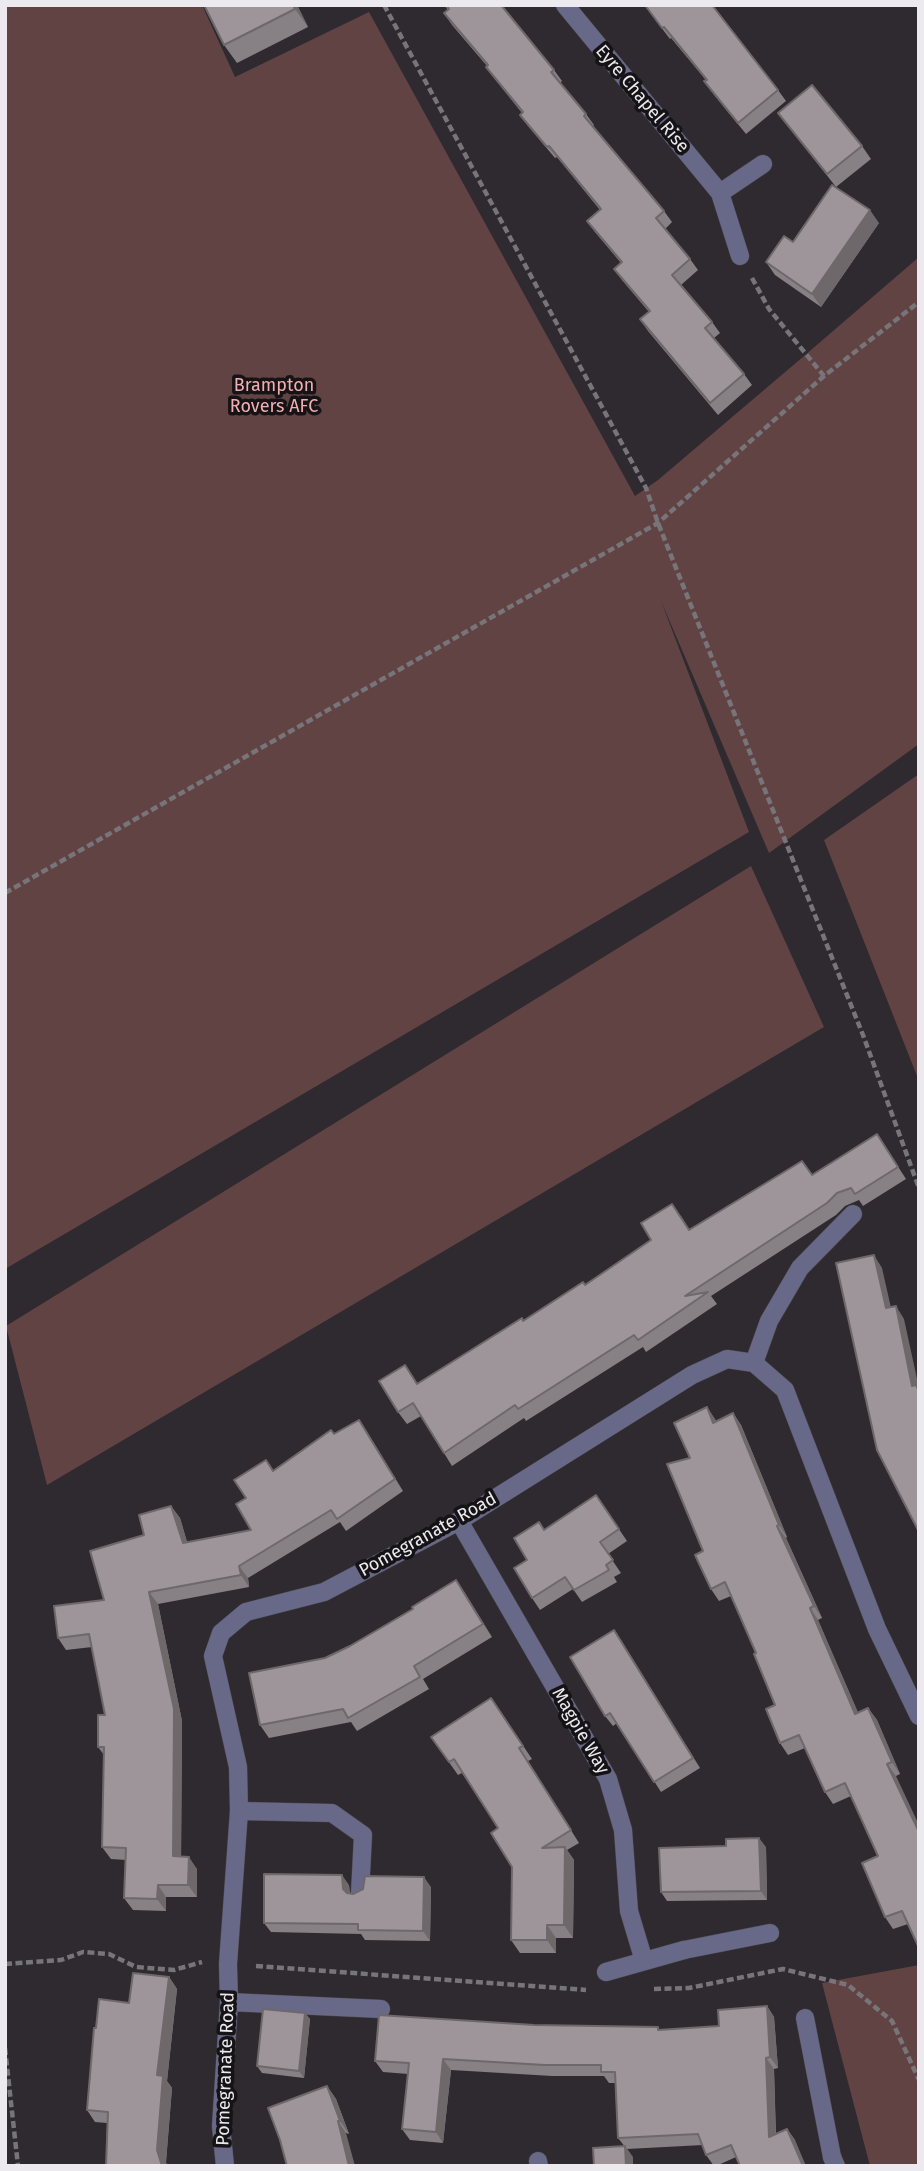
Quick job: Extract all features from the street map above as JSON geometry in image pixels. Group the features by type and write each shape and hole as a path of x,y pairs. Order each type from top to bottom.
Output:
{"street":[{"name":"Eyre Chapel Rise","path":"565,5 720,193 740,256"},
{"path":"720,193 763,164"},
{"path":"853,1214 800,1268 769,1321 754,1363 785,1390 877,1629 919,1716"},
{"name":"Pomegranate Road","path":"225,2166 221,2126 229,2002 228,1964 239,1811 237,1768 213,1656 221,1633 246,1612 324,1591 459,1521 692,1375 727,1359 754,1363"},
{"name":"Magpie Way","path":"459,1521 608,1779 623,1830 629,1911 644,1961"},
{"path":"239,1811 332,1814 363,1835 360,1893"},
{"path":"606,1972 684,1950 770,1933"},
{"path":"229,2002 380,2009"},
{"path":"804,2018 834,2161"}],"path":[{"path":"384,5 646,488 863,1035 919,1188"},
{"path":"740,256 769,309 824,376"},
{"path":"5,893 658,523 824,376 919,302"},
{"path":"5,1964 61,1960 83,1952 109,1954 136,1967 174,1970 203,1962 593,1990"},
{"path":"648,1989 689,1988"},
{"path":"5,2048 18,2166"}],"green space":[{"name":"Brampton Rovers AFC","path":"5,5 202,5 235,77 369,12 635,496 658,480 919,257 919,744 769,853 661,601 749,832 5,1269"},
{"path":"919,774 919,1081 824,840"},
{"path":"751,866 824,1027 47,1485 6,1326"},
{"path":"919,1965 919,2166 870,2166 822,1983"}],"building":[{"path":"204,5 293,5 295,9 224,45"},
{"path":"446,5 501,5 554,70 551,72 586,114 584,116 664,211 656,218 690,259 672,275 712,322 705,328 744,374 710,403 640,319 650,311 614,269 622,262 587,221 601,209 520,115 523,112 486,67 488,65 444,13 449,9"},
{"path":"645,5 712,5 778,90 738,123 704,81 707,80"},
{"path":"812,85 862,146 827,174 778,113"},
{"path":"832,185 870,210 812,294 766,262 784,236 793,242"},
{"path":"877,1134 898,1167 855,1194 851,1188 837,1193 827,1203 685,1296 708,1292 638,1340 634,1335 518,1409 515,1405 444,1453 413,1403 398,1412 379,1381 405,1365 417,1384 583,1282 585,1285 651,1240 641,1223 672,1204 689,1230 802,1161 812,1175"},
{"path":"874,1255 886,1308 896,1306 912,1386 916,1385 919,1391 919,1532 877,1450 836,1263"},
{"path":"707,1407 713,1423 733,1413 779,1525 777,1526 814,1606 810,1608 855,1714 868,1708 892,1762 887,1764 919,1832 919,1948 902,1911 885,1917 862,1863 878,1856 845,1783 825,1792 799,1735 780,1743 766,1709 775,1705 725,1582 711,1589 695,1555 703,1551 667,1464 690,1458 674,1423"},
{"path":"359,1420 395,1479 337,1519 331,1510 239,1566 241,1575 149,1592 174,1709 173,1856 189,1857 188,1885 158,1885 157,1899 124,1898 126,1848 102,1847 104,1747 98,1747 98,1715 105,1715 89,1634 58,1638 54,1606 104,1600 90,1551 144,1535 139,1515 171,1506 183,1543 251,1530 236,1504 246,1498 234,1480 266,1460 273,1471 331,1430 334,1434"},
{"path":"596,1495 619,1529 600,1542 613,1560 606,1565 609,1570 574,1590 565,1577 532,1598 514,1568 527,1560 514,1538 539,1522 544,1530"},
{"path":"456,1580 483,1624 414,1666 420,1677 348,1718 343,1709 260,1725 249,1673 325,1658 413,1609 412,1607"},
{"path":"614,1630 693,1758 654,1782 610,1713 605,1716 570,1657"},
{"path":"491,1698 523,1746 519,1748 571,1830 542,1848 565,1847 564,1925 547,1925 547,1940 511,1940 512,1867 491,1833 498,1828 454,1759 449,1762 431,1737"},
{"path":"759,1838 761,1891 661,1892 659,1848 726,1846 726,1839"},
{"path":"264,1874 342,1875 343,1889 353,1894 363,1889 365,1876 424,1877 423,1931 358,1930 358,1924 264,1923"},
{"path":"133,1973 169,1977 157,2075 163,2076 157,2150 162,2166 106,2166 108,2112 87,2110 99,1999 129,2003"},
{"path":"767,2006 770,2057 766,2058 769,2137 787,2129 803,2166 740,2166 731,2145 706,2155 698,2134 618,2138 615,2072 601,2072 601,2065 545,2065 443,2059 436,2132 402,2129 409,2063 375,2061 379,2015 534,2025 658,2027 658,2030 719,2026 718,2010"},
{"path":"263,2009 305,2013 299,2071 257,2066"},
{"path":"327,2086 340,2121 349,2166 287,2166 268,2108"},
{"path":"625,2146 626,2166 594,2166 593,2148"}]}
